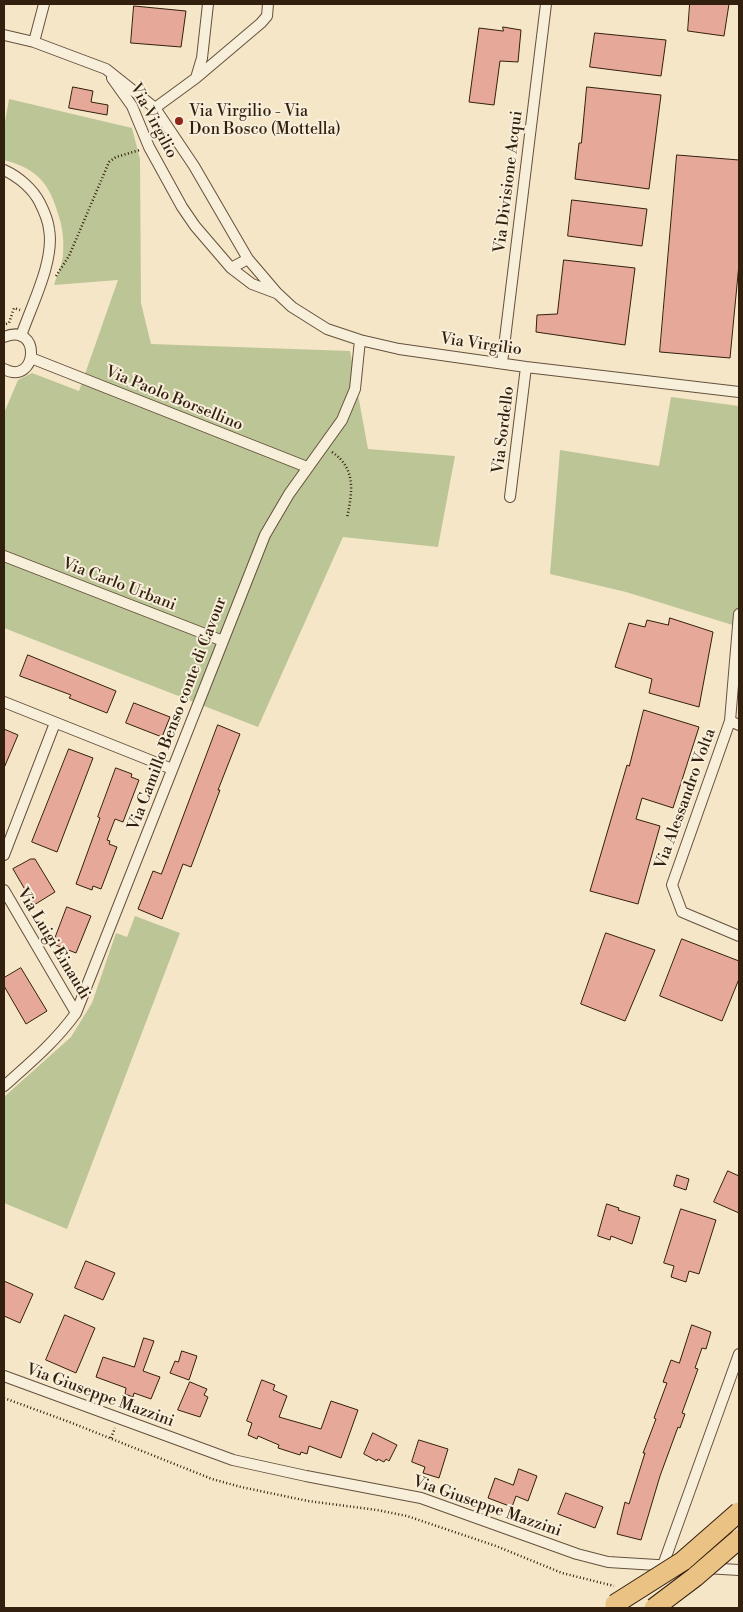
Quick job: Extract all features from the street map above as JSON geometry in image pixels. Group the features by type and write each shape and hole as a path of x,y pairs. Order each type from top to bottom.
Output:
{"highway":[{"path":"617,1595 683,1561 739,1512"},
{"path":"654,1608 695,1577 739,1538"}],"street":[{"path":"34,42 44,4"},
{"path":"196,78 202,58 208,4"},
{"path":"155,108 196,78 261,23 267,16 268,4"},
{"name":"Via Divisione Acqui","path":"502,363 546,4"},
{"name":"Via Virgilio","path":"4,35 34,42 106,69 155,108 194,166 248,259 277,293 292,307 328,330 398,349 526,367 739,392"},
{"path":"202,58 211,65"},
{"name":"Via Virgilio","path":"106,69 132,106 149,147 191,220 231,268 252,284 277,293"},
{"path":"4,170 18,178 35,194 43,208 50,230 49,255 21,336"},
{"path":"231,268 248,259"},
{"path":"4,337 21,336 32,349 31,358 27,366 23,369 5,373"},
{"name":"Via Camillo Benso conte di Cavour","path":"4,1086 63,1032 76,1013 265,535 307,467 342,420 355,389 360,340"},
{"name":"Via Paolo Borsellino","path":"31,358 307,467"},
{"name":"Via Sordello","path":"510,497 526,367"},
{"name":"Via Carlo Urbani","path":"4,556 222,642"},
{"name":"Via Alessandro Volta","path":"739,614 735,723 672,885 682,912 739,936"},
{"path":"4,702 172,769"},
{"path":"4,855 55,723"},
{"name":"Via Luigi Einaudi","path":"4,890 76,1013"},
{"path":"662,1565 739,1354"},
{"name":"Via Giuseppe Mazzini","path":"4,1376 233,1460 422,1498 577,1554 608,1562 739,1570"}],"path":[{"path":"52,282 69,256 109,162 149,147"},
{"path":"4,325 9,323 14,308 28,313"},
{"path":"323,445 338,456 345,465 352,481 347,518"},
{"path":"4,1398 212,1479 308,1501 407,1516 488,1543 617,1595"}],"green space":[{"path":"9,99 132,128 140,159 141,303 151,344 350,351 368,449 455,456 438,547 343,537 258,727 4,628 4,413 18,380 32,373 79,391 118,280 54,285 63,255 63,236 60,222 51,195 41,180 26,168 4,160 4,128"},
{"path":"671,397 739,406 739,627 626,592 550,574 560,450 659,466"},
{"path":"135,916 180,933 67,1229 4,1203 4,1097 71,1037 92,1003 116,933 127,937"}],"building":[{"path":"690,4 729,4 724,36 688,31"},
{"path":"134,6 186,11 181,47 131,43"},
{"path":"503,27 521,30 518,62 500,61 494,105 469,102 479,28 503,31"},
{"path":"595,33 666,40 661,76 590,67"},
{"path":"73,87 93,91 91,102 108,105 107,115 69,108"},
{"path":"587,87 661,95 649,189 575,179"},
{"path":"677,155 739,160 739,264 730,358 660,352"},
{"path":"572,200 647,209 642,246 568,236"},
{"path":"564,260 635,268 625,345 536,332 537,315 557,314"},
{"path":"670,618 713,632 699,707 649,693 652,679 615,667 629,623 645,627 647,620 668,625"},
{"path":"28,655 116,691 107,713 69,698 71,695 20,676"},
{"path":"134,703 170,717 162,737 126,723"},
{"path":"644,710 699,727 673,808 642,798 636,819 660,826 638,904 590,891 627,765 629,766"},
{"path":"218,725 240,734 191,867 183,864 162,919 138,909 153,871 161,874"},
{"path":"4,729 18,735 4,768"},
{"path":"69,749 93,758 57,852 32,842"},
{"path":"116,768 132,774 131,777 139,780 123,822 115,819 107,840 110,841 109,844 117,847 101,889 93,886 92,890 76,884"},
{"path":"31,859 35,859 55,892 34,905 13,869"},
{"path":"67,907 91,916 76,953 53,944"},
{"path":"606,933 655,950 625,1021 581,1004"},
{"path":"682,939 739,961 739,979 722,1021 660,996"},
{"path":"21,968 47,1011 26,1024 4,986 4,978"},
{"path":"728,1171 739,1176 739,1213 714,1202"},
{"path":"677,1175 689,1179 686,1190 674,1186"},
{"path":"607,1204 619,1208 618,1210 640,1217 632,1244 611,1236 610,1240 598,1236"},
{"path":"681,1209 716,1220 699,1274 689,1271 686,1282 671,1277 674,1266 664,1263"},
{"path":"86,1261 115,1273 103,1300 75,1288"},
{"path":"4,1281 33,1294 20,1323 4,1316"},
{"path":"65,1315 95,1328 76,1373 46,1360"},
{"path":"692,1325 711,1332 706,1349 702,1348 695,1368 698,1369 682,1413 685,1414 680,1428 678,1427 660,1476 641,1540 617,1534 625,1502 629,1504 645,1453 643,1453 667,1383 663,1382 671,1360 679,1363"},
{"path":"144,1338 154,1341 143,1371 160,1377 151,1399 134,1393 133,1397 125,1394 126,1388 96,1377 103,1357 134,1367"},
{"path":"182,1351 197,1356 189,1380 170,1373 175,1361 178,1362"},
{"path":"262,1380 275,1385 273,1390 287,1396 279,1417 321,1429 331,1401 358,1410 341,1458 309,1446 307,1454 301,1452 300,1455 278,1448 279,1445 258,1436 257,1439 248,1435 252,1423 247,1421"},
{"path":"190,1382 207,1389 204,1395 208,1397 200,1417 178,1410"},
{"path":"373,1433 397,1445 389,1461 386,1459 384,1462 378,1459 377,1461 364,1454"},
{"path":"419,1440 448,1449 439,1478 423,1473 425,1467 412,1462"},
{"path":"519,1469 537,1476 528,1501 516,1496 512,1507 488,1498 495,1478 513,1485"},
{"path":"566,1493 603,1507 595,1528 558,1514"}],"place":[{"name":"Via Virgilio - Via Don Bosco (Mottella)","path":"179,121"}]}
